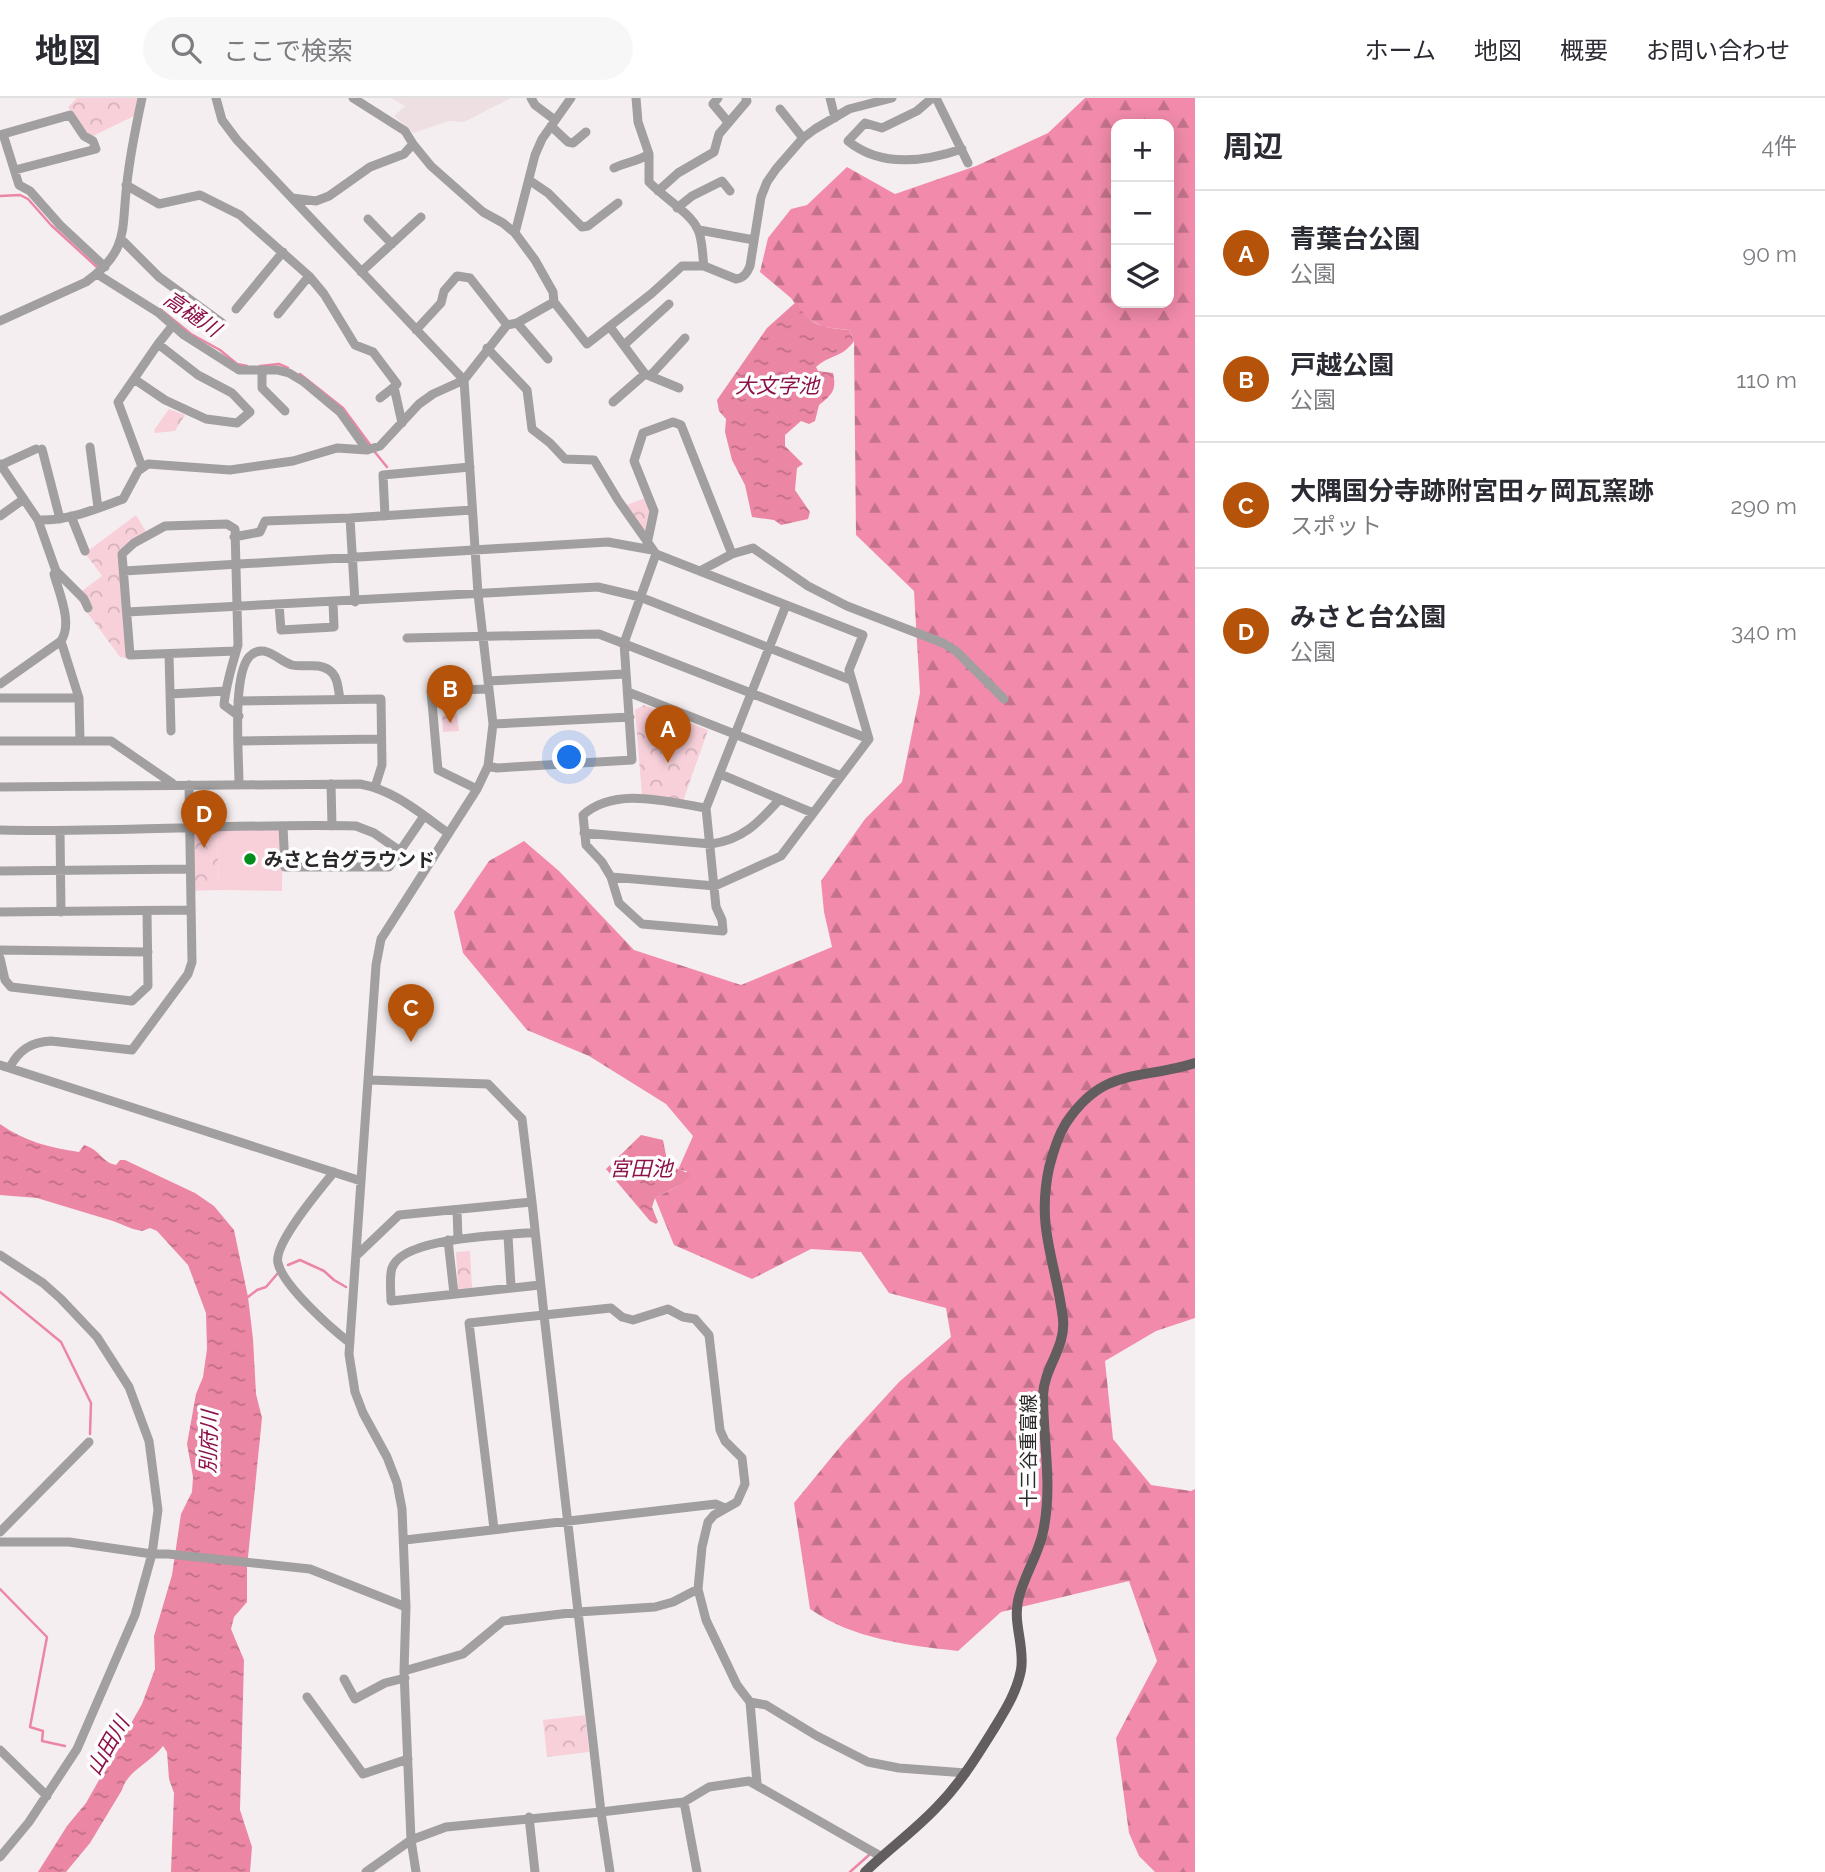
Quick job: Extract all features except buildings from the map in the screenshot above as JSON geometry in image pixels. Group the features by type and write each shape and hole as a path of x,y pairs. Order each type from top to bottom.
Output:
{"main road":[{"name":"十三谷重富線","path":"865,1872 936,1808 966,1773 1017,1687 1022,1667 1016,1612 1018,1598 1043,1536 1046,1515 1048,1457 1043,1392 1061,1343 1063,1321 1044,1222 1045,1194 1051,1161 1065,1125 1089,1096 1102,1086 1117,1079 1195,1063"}],"street":[{"path":"0,321 86,282 101,271 122,240 126,185 142,98"},
{"path":"216,98 222,120 237,140 464,380 478,594 493,724 488,766 477,789 381,939 376,965 349,1354 355,1392 397,1483 405,1540 405,1675 411,1840 416,1872"},
{"path":"353,98 396,123 431,166 483,212 515,233 535,260 553,292 554,302 587,344 682,266 704,266 736,279 747,273 766,182 803,138 849,109 892,98"},
{"path":"531,98 568,142 573,143 586,132"},
{"path":"515,233 535,155 542,139 571,98"},
{"path":"636,98 638,122 649,154 649,181 692,219 699,230 704,266"},
{"path":"718,98 713,104 727,122"},
{"path":"658,191 678,173 714,152 719,134 747,101 746,98"},
{"path":"830,98 835,118"},
{"path":"849,109 855,98"},
{"path":"962,149 934,158 897,160 867,152 848,141 865,123 882,128 917,111 934,98 962,149 968,163"},
{"path":"780,110 803,138"},
{"path":"15,170 96,149 93,141 84,136 69,115 2,135 19,185 30,191 101,271 159,313 184,335 239,370 277,370 289,373 304,382 340,412 368,450"},
{"path":"292,198 316,201 329,196 370,167 404,154 413,144"},
{"path":"614,168 625,163 638,162 649,154"},
{"path":"529,180 548,193 582,227 588,226 618,203"},
{"path":"677,208 692,196 722,181 730,191"},
{"path":"126,185 159,204 200,195 240,215 309,276 324,294 355,345 373,352 397,384 380,398"},
{"path":"361,272 421,217"},
{"path":"368,219 392,244"},
{"path":"699,230 754,240"},
{"path":"122,240 159,276 222,323"},
{"path":"236,309 283,252"},
{"path":"278,314 309,276"},
{"path":"416,330 441,303 444,291 457,276 470,278 548,359"},
{"path":"38,520 60,519 123,499 142,467 158,463 230,470 293,461 337,448 368,450 380,446 433,394 464,380 487,348 512,324 554,302"},
{"path":"624,345 669,304"},
{"path":"142,467 118,402 173,325"},
{"path":"610,327 647,375 679,388"},
{"path":"613,402 647,375 685,338"},
{"path":"134,379 165,400 206,419 237,423 250,412 232,393 198,375 158,344"},
{"path":"487,348 527,390 532,429 565,459 594,460 652,549"},
{"path":"262,371 262,388 285,411"},
{"path":"394,387 402,422"},
{"path":"488,766 497,768 632,760 624,643 640,597 652,549 654,511 634,461 643,433 673,422 681,425 732,554"},
{"path":"90,447 98,508"},
{"path":"60,519 39,449 0,465 38,520 56,570 84,599 88,608"},
{"path":"385,516 383,475 470,467"},
{"path":"0,516 23,499"},
{"path":"234,537 261,532 265,521 472,510"},
{"path":"71,516 85,551"},
{"path":"350,518 355,602"},
{"path":"236,651 130,655 122,554 134,543 165,526 227,524 235,529 236,651 228,673 224,705 239,716"},
{"path":"124,571 608,542 652,549 863,635 849,670 869,739"},
{"path":"700,570 732,554 753,548 808,586 847,606 943,643 956,651 1004,699"},
{"path":"0,684 64,638 67,620 54,573 56,570"},
{"path":"127,612 598,587 640,597 851,680"},
{"path":"279,604 281,629 334,627 333,603"},
{"path":"706,808 626,798 590,808 583,815 586,845 602,862 611,877 619,903 642,925 723,931 722,920 716,907 706,808 786,605"},
{"path":"407,638 599,634 869,739"},
{"path":"61,641 79,698 80,741"},
{"path":"240,784 238,701 243,667 255,652 274,654 292,665 321,666 328,669 337,681 340,699"},
{"path":"169,654 171,731"},
{"path":"477,789 438,770 431,691 625,674"},
{"path":"170,694 226,691"},
{"path":"628,692 841,776"},
{"path":"0,698 79,698"},
{"path":"238,701 381,699 382,765 375,787"},
{"path":"493,724 630,717"},
{"path":"239,741 381,739"},
{"path":"611,877 715,886 781,856 869,739"},
{"path":"0,741 111,741 173,784"},
{"path":"720,774 813,813"},
{"path":"331,784 332,826"},
{"path":"0,787 360,784 392,794 448,833"},
{"path":"189,785 191,967 132,1050 38,1042 28,1046 5,1066 361,1181"},
{"path":"584,833 711,844 735,839 750,831 780,799"},
{"path":"283,827 285,867 389,867 424,816"},
{"path":"0,830 356,826 374,833 400,851"},
{"path":"60,831 61,912"},
{"path":"0,871 190,869"},
{"path":"0,912 190,910"},
{"path":"0,958 5,980 11,987 132,1001 148,986 148,911"},
{"path":"0,950 148,952"},
{"path":"369,1080 488,1084 522,1119 610,1872"},
{"path":"334,1172 288,1234 278,1253 278,1264 291,1286 334,1331 350,1343"},
{"path":"356,1256 399,1215 532,1202"},
{"path":"454,1294 453,1239 457,1210"},
{"path":"535,1232 453,1239 402,1254 392,1267 391,1301 511,1286 540,1285"},
{"path":"508,1236 511,1286"},
{"path":"0,1255 43,1283 61,1299 97,1337 129,1387 149,1441 158,1510 152,1554 135,1615 77,1749 47,1796 0,1857"},
{"path":"494,1529 470,1323 611,1308 628,1320 668,1310 695,1319 709,1335 722,1436 742,1458 744,1467 743,1489 737,1502 714,1515 705,1530 698,1589 706,1620 737,1685 750,1703 757,1783"},
{"path":"0,1532 89,1442"},
{"path":"405,1540 716,1504 725,1508"},
{"path":"0,1542 69,1542 152,1554 310,1569 406,1607"},
{"path":"344,1679 355,1699 385,1683 463,1654 503,1621 655,1607 673,1602 698,1589"},
{"path":"307,1697 363,1774 408,1759"},
{"path":"750,1703 766,1705 817,1736 868,1762 891,1767 966,1773"},
{"path":"0,1749 47,1796"},
{"path":"366,1872 411,1840 446,1827 684,1802 709,1787 749,1781 757,1783 882,1857"},
{"path":"684,1802 698,1872"},
{"path":"529,1817 535,1872"}],"shaded area":[{"path":"391,98 511,98 464,122 449,121 414,133 394,116 405,106"}],"green space":[{"path":"77,98 139,98 136,115 91,137 68,107"},
{"path":"1085,98 1195,98 1195,1318 1156,1331 1105,1361 1113,1439 1151,1485 1191,1491 1195,1489 1195,1872 1155,1872 1139,1856 1129,1833 1116,1738 1157,1661 1129,1581 1001,1612 958,1651 900,1643 862,1634 810,1609 794,1503 844,1442 899,1382 951,1337 946,1308 889,1293 861,1252 811,1249 752,1279 674,1245 655,1198 678,1186 687,1171 678,1170 693,1136 666,1104 589,1056 527,1030 463,953 454,912 489,861 524,841 559,871 634,950 741,985 832,947 824,912 821,881 865,819 902,782 920,693 914,591 856,535 854,341 849,330 823,327 805,317 791,298 760,272 768,238 791,209 807,205 847,167 895,194 976,166 1048,133"},
{"path":"169,409 185,415 175,431 155,433 154,430"},
{"path":"645,498 650,511 645,532 624,506"},
{"path":"136,515 148,535 122,554 126,658 120,657 75,596 102,576 85,553"},
{"path":"644,705 708,730 683,801 642,796 635,710"},
{"path":"457,714 459,731 443,732 442,715"},
{"path":"190,827 217,827 219,890 190,891"},
{"name":"みさと台グラウンド","path":"217,827 283,827 282,891 219,890"},
{"path":"470,1251 472,1288 458,1289 456,1252"},
{"path":"585,1715 589,1752 547,1757 543,1720"}],"water":[{"name":"大文字池","path":"796,302 812,321 849,330 854,341 841,353 816,367 818,371 833,373 834,388 819,405 815,421 809,424 801,421 785,435 785,446 803,464 797,468 795,490 810,512 808,519 781,525 774,520 752,517 745,485 732,460 725,432 726,419 719,411 717,400 767,328"},
{"name":"別府川","path":"0,1124 18,1135 48,1146 79,1152 84,1145 116,1165 120,1160 125,1160 195,1193 214,1206 234,1230 248,1297 256,1394 262,1418 247,1567 247,1602 234,1617 231,1629 244,1660 240,1810 252,1847 250,1872 171,1872 174,1793 169,1779 167,1752 163,1746 125,1783 90,1843 66,1872 38,1872 67,1826 86,1803 142,1704 155,1669 154,1636 172,1575 181,1514 192,1492 193,1477 187,1444 196,1394 203,1377 207,1349 206,1313 188,1265 157,1231 150,1228 142,1231 133,1229 37,1198 0,1195"},
{"name":"宮田池","path":"641,1135 663,1140 668,1165 690,1174 690,1177 678,1186 655,1198 652,1207 658,1222 656,1224 650,1221 606,1169"}],"waterway":[{"name":"高樋川","path":"0,196 20,195 28,199 51,225 99,269"},
{"name":"高樋川","path":"160,309 191,334 220,350 237,364 247,366"},
{"name":"高樋川","path":"260,366 279,364 288,368"},
{"name":"高樋川","path":"300,374 343,408 371,446"},
{"path":"374,451 387,467"},
{"path":"288,1265 300,1260 324,1271 346,1287"},
{"path":"248,1297 266,1287 278,1273"},
{"path":"0,1292 61,1342 91,1403 90,1434"},
{"path":"0,1589 47,1637 30,1727 43,1731 42,1741 65,1746"},
{"path":"850,1872 869,1855"}],"place":[{"name":"戸越公園","path":"450,723"},
{"name":"青葉台公園","path":"668,763"},
{"name":"みさと台公園","path":"204,848"},
{"name":"みさと台グラウンド","path":"250,859"},
{"name":"大隅国分寺跡附宮田ヶ岡瓦窯跡","path":"411,1042"}],"water label":[{"name":"山田川","path":"108,1746"}]}
